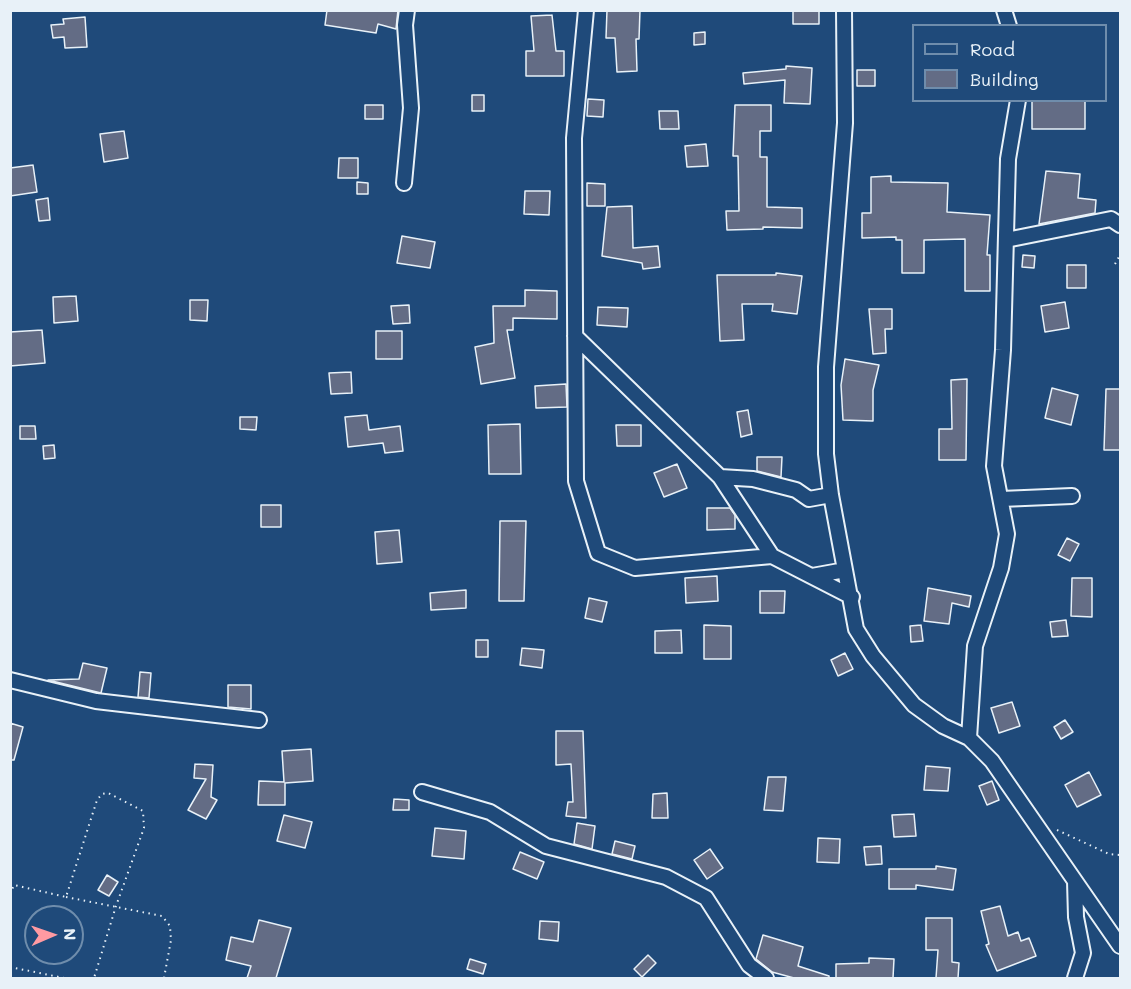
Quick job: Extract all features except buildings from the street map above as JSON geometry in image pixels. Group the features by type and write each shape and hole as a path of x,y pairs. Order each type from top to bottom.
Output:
{"street":[{"path":"404,183 411,108 405,25 407,10"},
{"path":"586,10 574,138 576,481 598,553 635,568 772,556"},
{"path":"844,10 845,123 826,367 826,453 831,495 852,597 856,629 873,656 914,705 943,726 969,738 992,761 1120,946"},
{"path":"969,738 975,646 1001,568 1007,534 994,466 1003,350 1008,159 1018,102"},
{"path":"1006,240 1111,219 1120,225"},
{"path":"575,336 720,477 772,556 852,597"},
{"path":"720,477 764,482 796,490 809,499 831,495"},
{"path":"1000,499 1072,496"},
{"path":"812,576 845,570"},
{"path":"10,680 96,701 260,720"},
{"path":"422,792 490,812 546,846 666,877 706,898 749,965 766,978"},
{"path":"1075,881 1076,916 1083,953 1075,978"}],"path":[{"path":"1115,264 1120,255"},
{"path":"66,897 97,800 102,794 108,793 143,811 146,820 94,978"},
{"path":"1051,828 1109,854 1120,855"},
{"path":"10,894 14,885 162,916 170,926 171,940 164,978"},
{"path":"10,967 64,978"}]}
